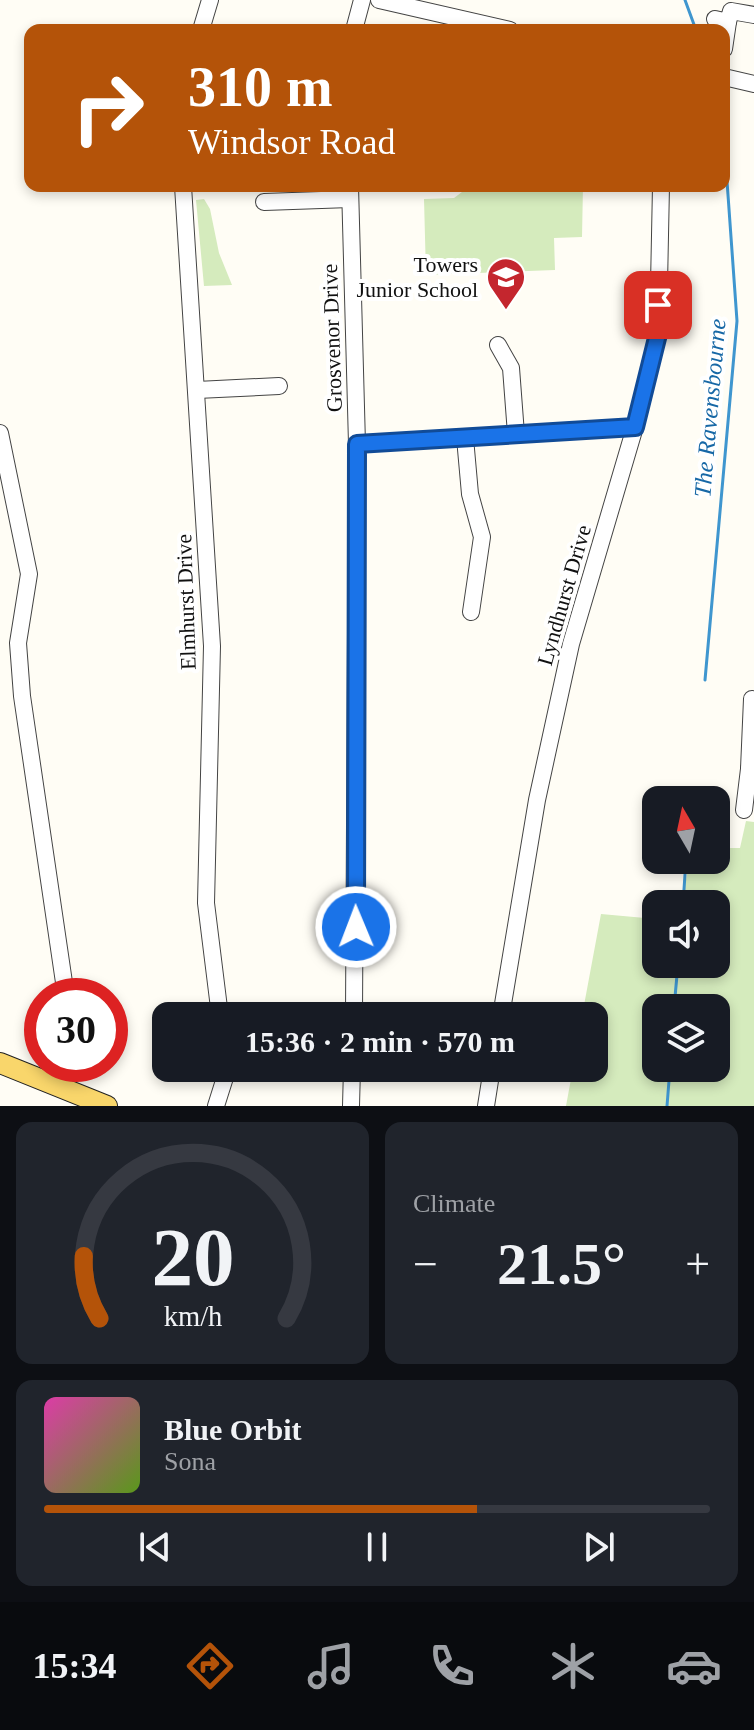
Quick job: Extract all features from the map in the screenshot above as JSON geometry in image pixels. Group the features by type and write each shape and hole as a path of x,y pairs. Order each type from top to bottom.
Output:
{"main road":[{"path":"0,1063 24,1067"},
{"path":"64,1082 107,1106"}],"street":[{"path":"203,24 210,0"},
{"path":"356,24 362,0"},
{"path":"379,0 484,24"},
{"path":"722,24 731,11 754,15"},
{"path":"730,78 754,84"},
{"name":"Elmhurst Drive","path":"183,192 212,646 206,903 218,1002"},
{"name":"Lyndhurst Drive","path":"503,1002 537,800 571,644 635,427 658,334 661,192"},
{"path":"264,202 350,193"},
{"name":"Grosvenor Drive","path":"350,193 357,444 354,1002"},
{"path":"498,345 511,368 516,434"},
{"path":"197,390 279,386"},
{"path":"357,444 635,427"},
{"path":"0,433 29,574 18,643 22,696 63,978"},
{"path":"465,438 470,494 482,537 471,612"},
{"path":"744,810 751,769 752,699"},
{"path":"216,1106 224,1082"},
{"path":"351,1106 352,1082"},
{"path":"486,1106 490,1082"}],"green space":[{"path":"462,192 583,192 582,237 554,238 555,270 426,275 424,199 454,198"},
{"path":"204,199 210,209 219,253 232,285 204,286 196,200"},
{"path":"746,821 754,822 754,1106 566,1106 570,1082 608,1082 608,1002 585,1002 601,914 642,918 642,978 730,978 730,890 684,890 687,874 730,874 730,848 740,848"}],"waterway":[{"name":"The Ravensbourne","path":"685,0 694,24"},
{"name":"The Ravensbourne","path":"705,680 737,321 728,192"},
{"name":"The Ravensbourne","path":"684,890 685,874"},
{"name":"The Ravensbourne","path":"675,994 677,978"},
{"name":"The Ravensbourne","path":"667,1106 669,1082"}],"place":[{"name":"Towers Junior School","path":"506,311"}],"route":[{"path":"356,927 357,444 635,427 658,334 658,305"}]}
